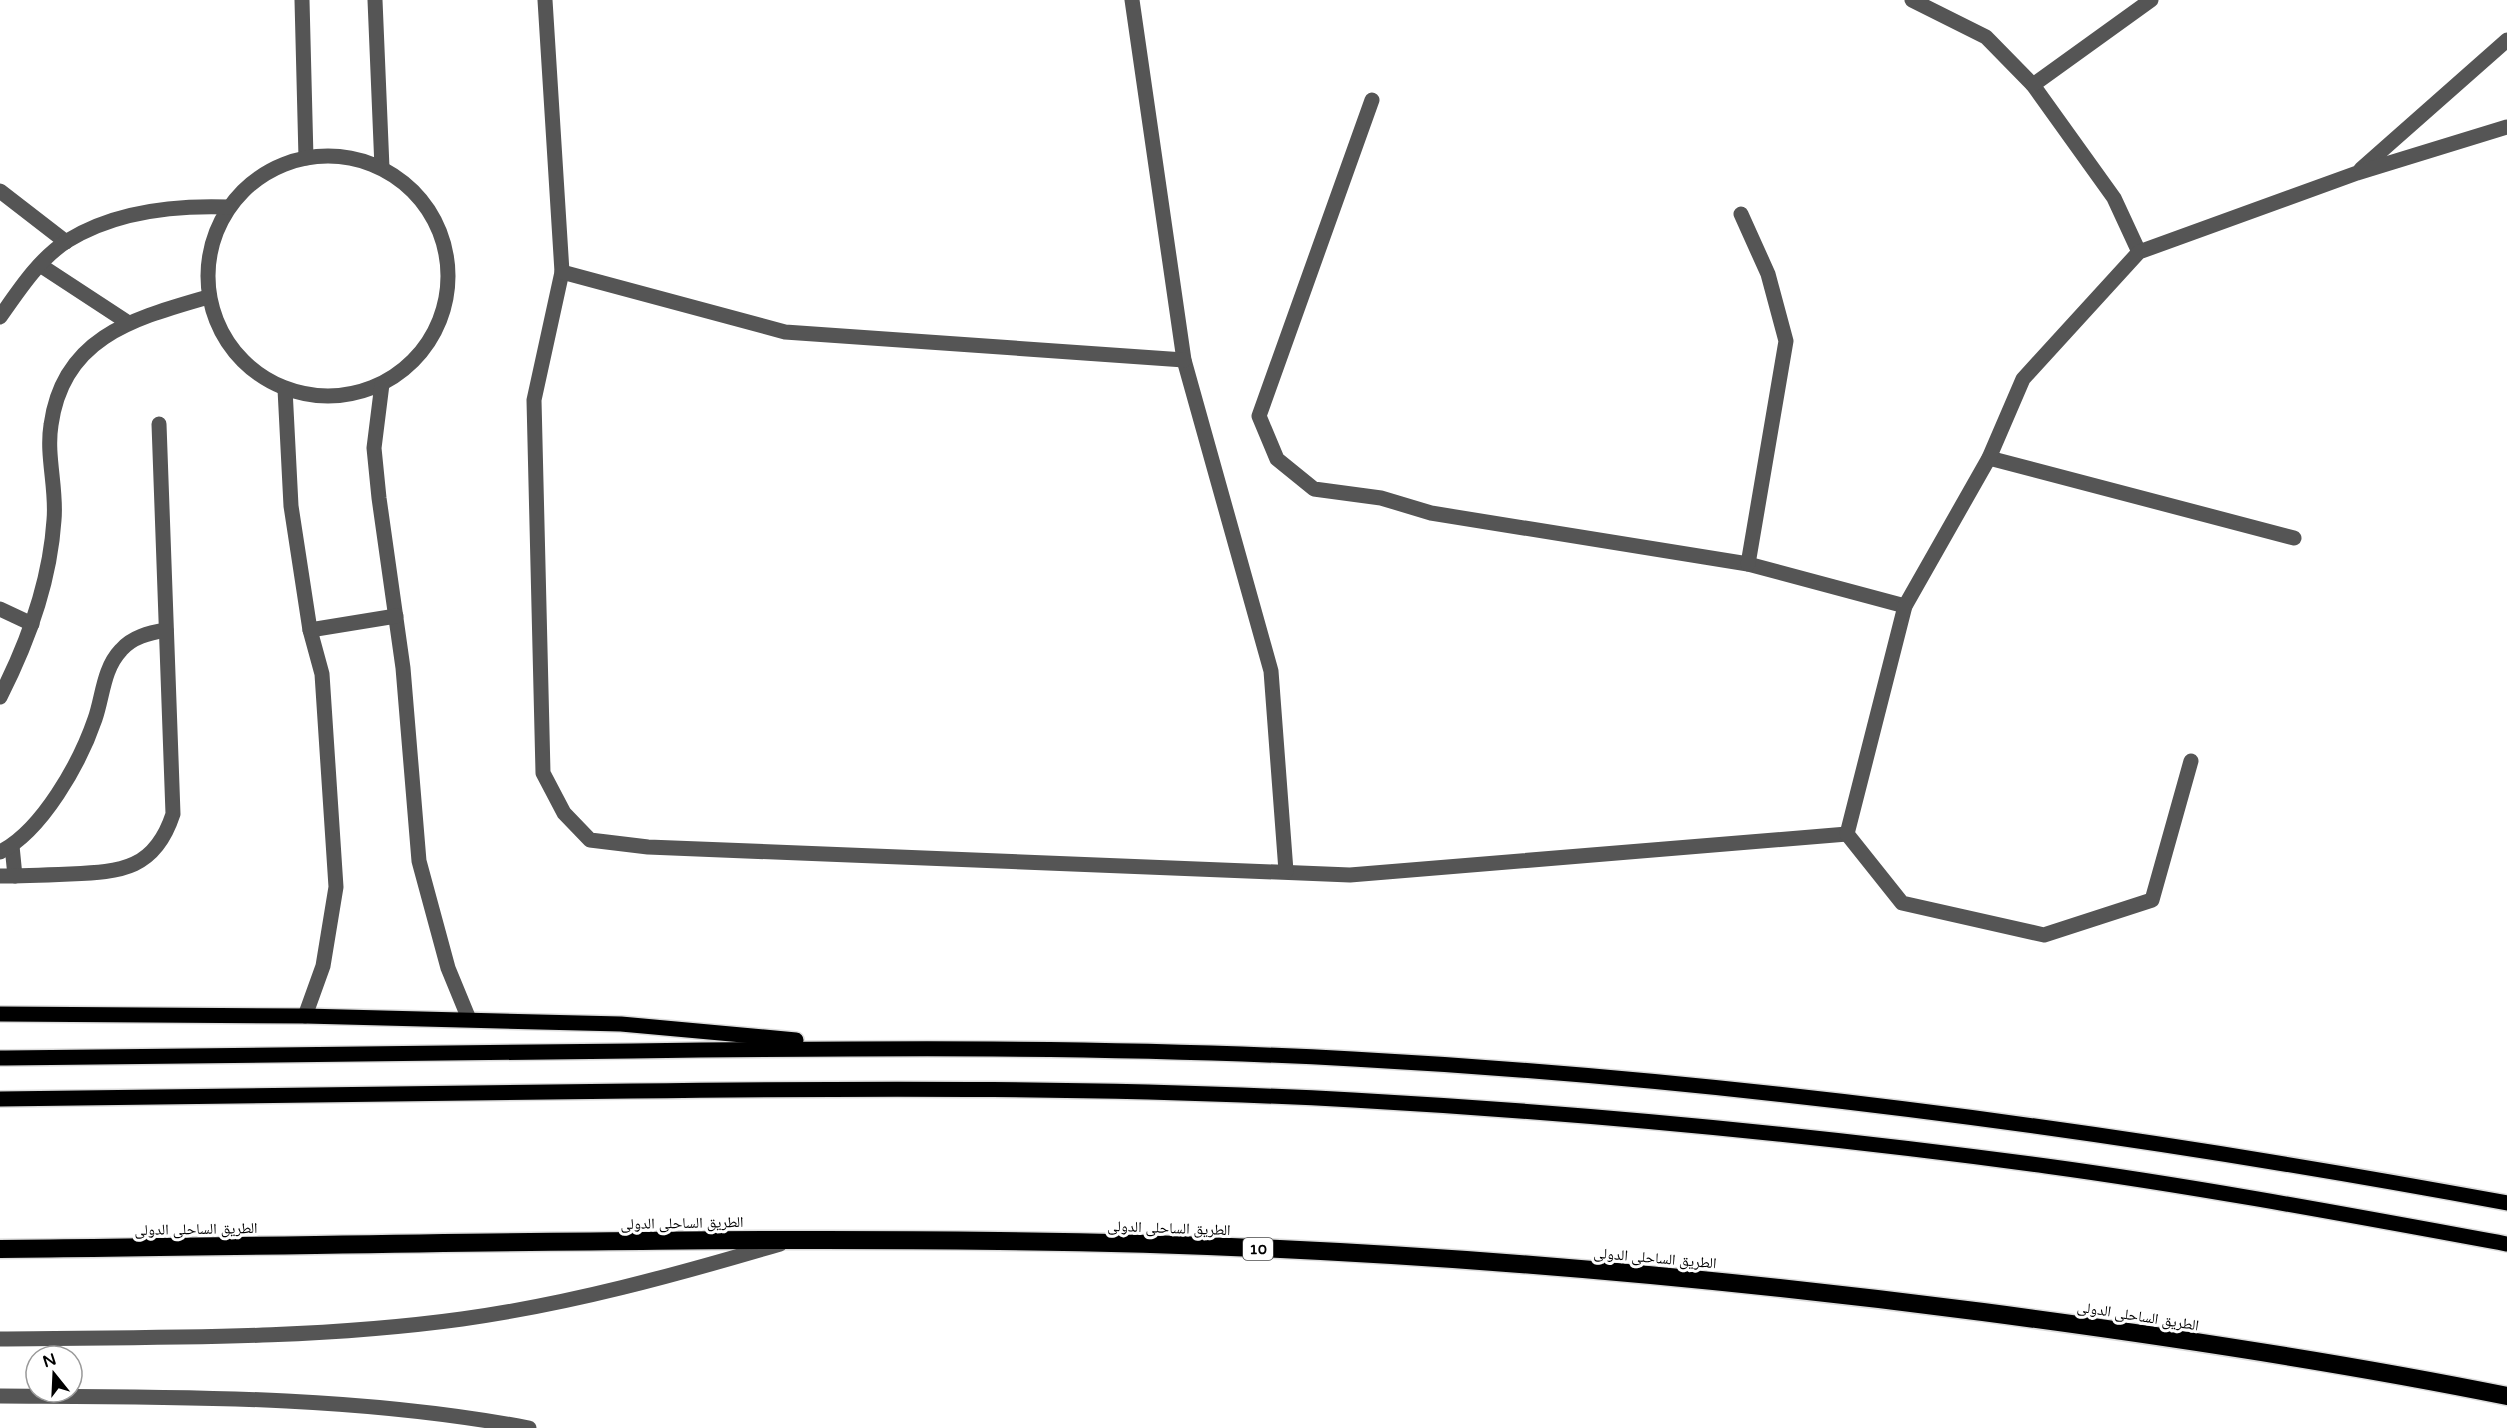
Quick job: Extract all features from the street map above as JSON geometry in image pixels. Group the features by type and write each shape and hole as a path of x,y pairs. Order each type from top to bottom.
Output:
{"highway":[{"name":"الطريق الساحلى الدولى","path":"0,1250 791,1240 1003,1241 1215,1247 1426,1258 1637,1273 1849,1295 2059,1322 2268,1353 2507,1396"}],"main road":[{"path":"0,1014 305,1016 621,1024 880,1048"},
{"path":"0,1058 880,1048 1116,1050 1352,1059 1599,1076 1822,1098 2056,1127 2289,1162 2507,1203"},
{"path":"0,1099 880,1088 1115,1091 1349,1100 1584,1115 1817,1138 2132,1179 2282,1203 2507,1244"}],"street":[{"path":"302,0 306,158"},
{"path":"375,0 382,168"},
{"path":"545,0 562,272 534,400 543,773 564,813 590,840 648,847 1286,870 1350,875 1847,834"},
{"path":"1132,0 1184,360 1271,671 1286,870"},
{"path":"1912,0 1986,37 2032,86 2114,198 2139,252"},
{"path":"2032,86 2151,0"},
{"path":"2356,173 2507,40"},
{"path":"1372,100 1259,416 1277,459 1314,489 1381,498 1431,513 1748,564 1905,606"},
{"path":"1847,834 1905,606 1989,458 2023,379 2139,252 2356,173 2507,127"},
{"path":"332,156 358,160 382,168 407,185 427,207 441,233 448,261 448,291 440,320 431,337 406,367 382,384 351,395 317,396 285,389 257,375 234,354 218,327 208,297 207,266 211,245 228,207 249,184 277,167 306,158 332,156"},
{"path":"0,191 66,242"},
{"path":"2,308 40,265 66,242 116,220 159,209 194,206 228,207"},
{"path":"1741,214 1768,274 1786,341 1748,564"},
{"path":"40,265 127,322"},
{"path":"562,272 785,332 1184,360"},
{"path":"0,697 32,624 52,553 55,517 50,426 57,399 68,375 84,354 104,336 127,322 208,297"},
{"path":"382,384 374,448 403,668 419,861 445,957 469,1019"},
{"path":"285,389 291,506 310,630 322,674 336,887 323,966 305,1016"},
{"path":"159,424 173,814 159,846 146,858 114,872 8,876 6,849 38,820 60,790 95,719 111,662 121,649 134,639 150,632 166,630"},
{"path":"1989,458 2294,538"},
{"path":"0,609 32,624"},
{"path":"310,630 396,616"},
{"path":"1847,834 1902,903 2044,935 2152,900 2191,761"},
{"path":"0,1339 249,1336 350,1330 463,1318 574,1299 683,1273 791,1240"},
{"path":"0,1396 241,1398 355,1404 467,1416 529,1428"}]}
